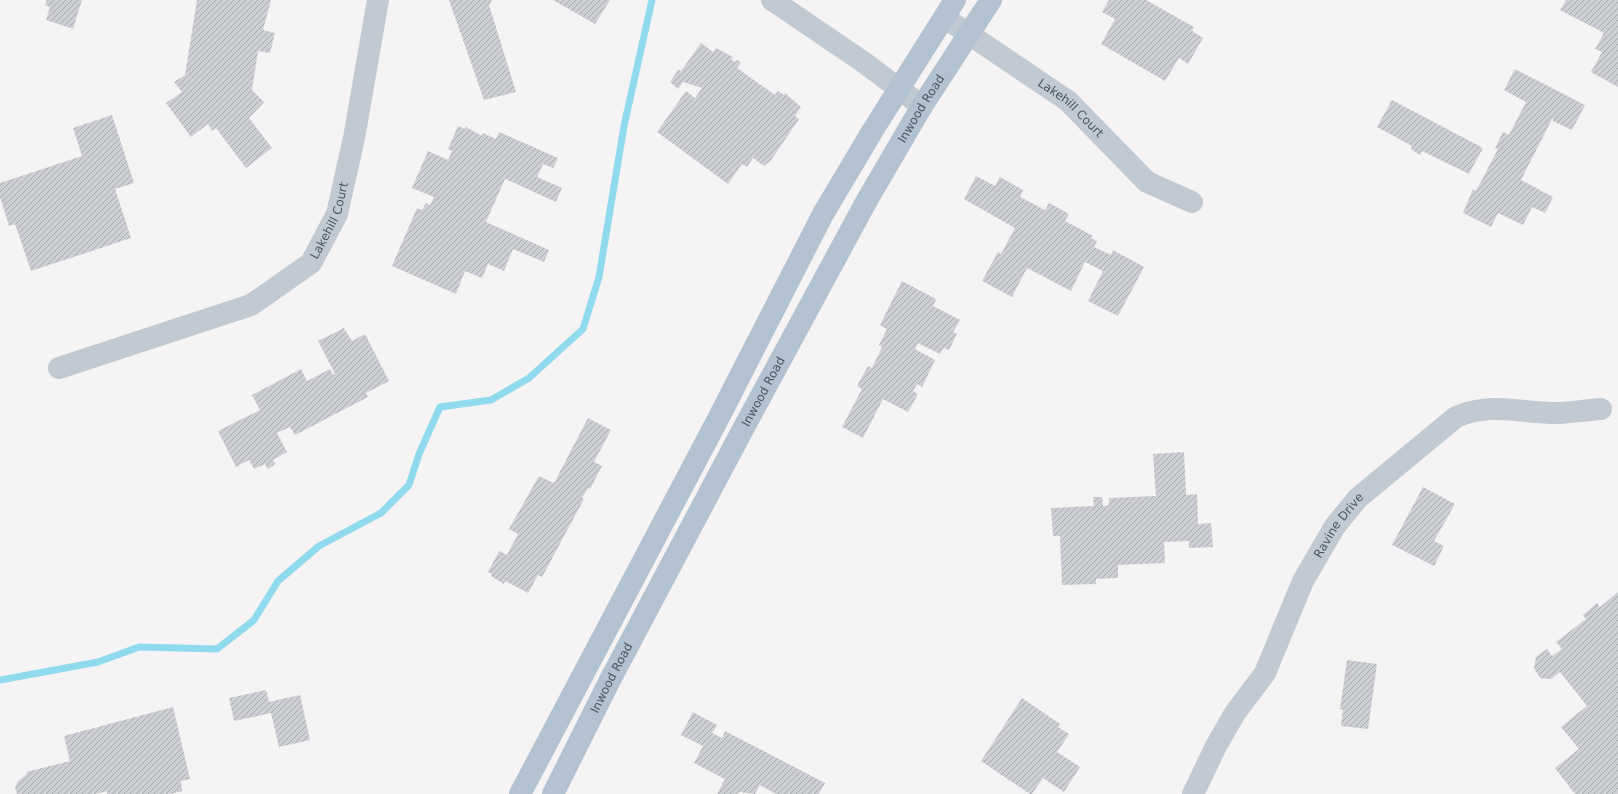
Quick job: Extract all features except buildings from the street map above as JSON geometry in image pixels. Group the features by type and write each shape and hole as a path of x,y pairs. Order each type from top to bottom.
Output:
{"main road":[{"name":"Inwood Road","path":"553,794 610,680 866,202 922,106 991,0"},
{"path":"520,794 824,214 873,130 950,9"},
{"path":"718,418 742,431"},
{"path":"586,669 610,680"}],"street":[{"name":"Lakehill Court","path":"59,368 251,305 310,263 336,214 354,138 378,0"},
{"path":"772,0 862,61 922,106"},
{"name":"Lakehill Court","path":"950,9 970,34 1068,101 1147,182 1192,202"},
{"name":"Ravine Drive","path":"1193,794 1216,746 1235,713 1265,673 1303,581 1335,526 1358,498 1456,417 1472,410 1498,409 1560,413 1601,409"}],"waterway":[{"path":"0,680 98,662 139,647 217,649 254,620 278,581 319,546 381,513 409,485 419,454 440,407 491,400 529,378 583,329 599,277 624,126 652,0"}]}
